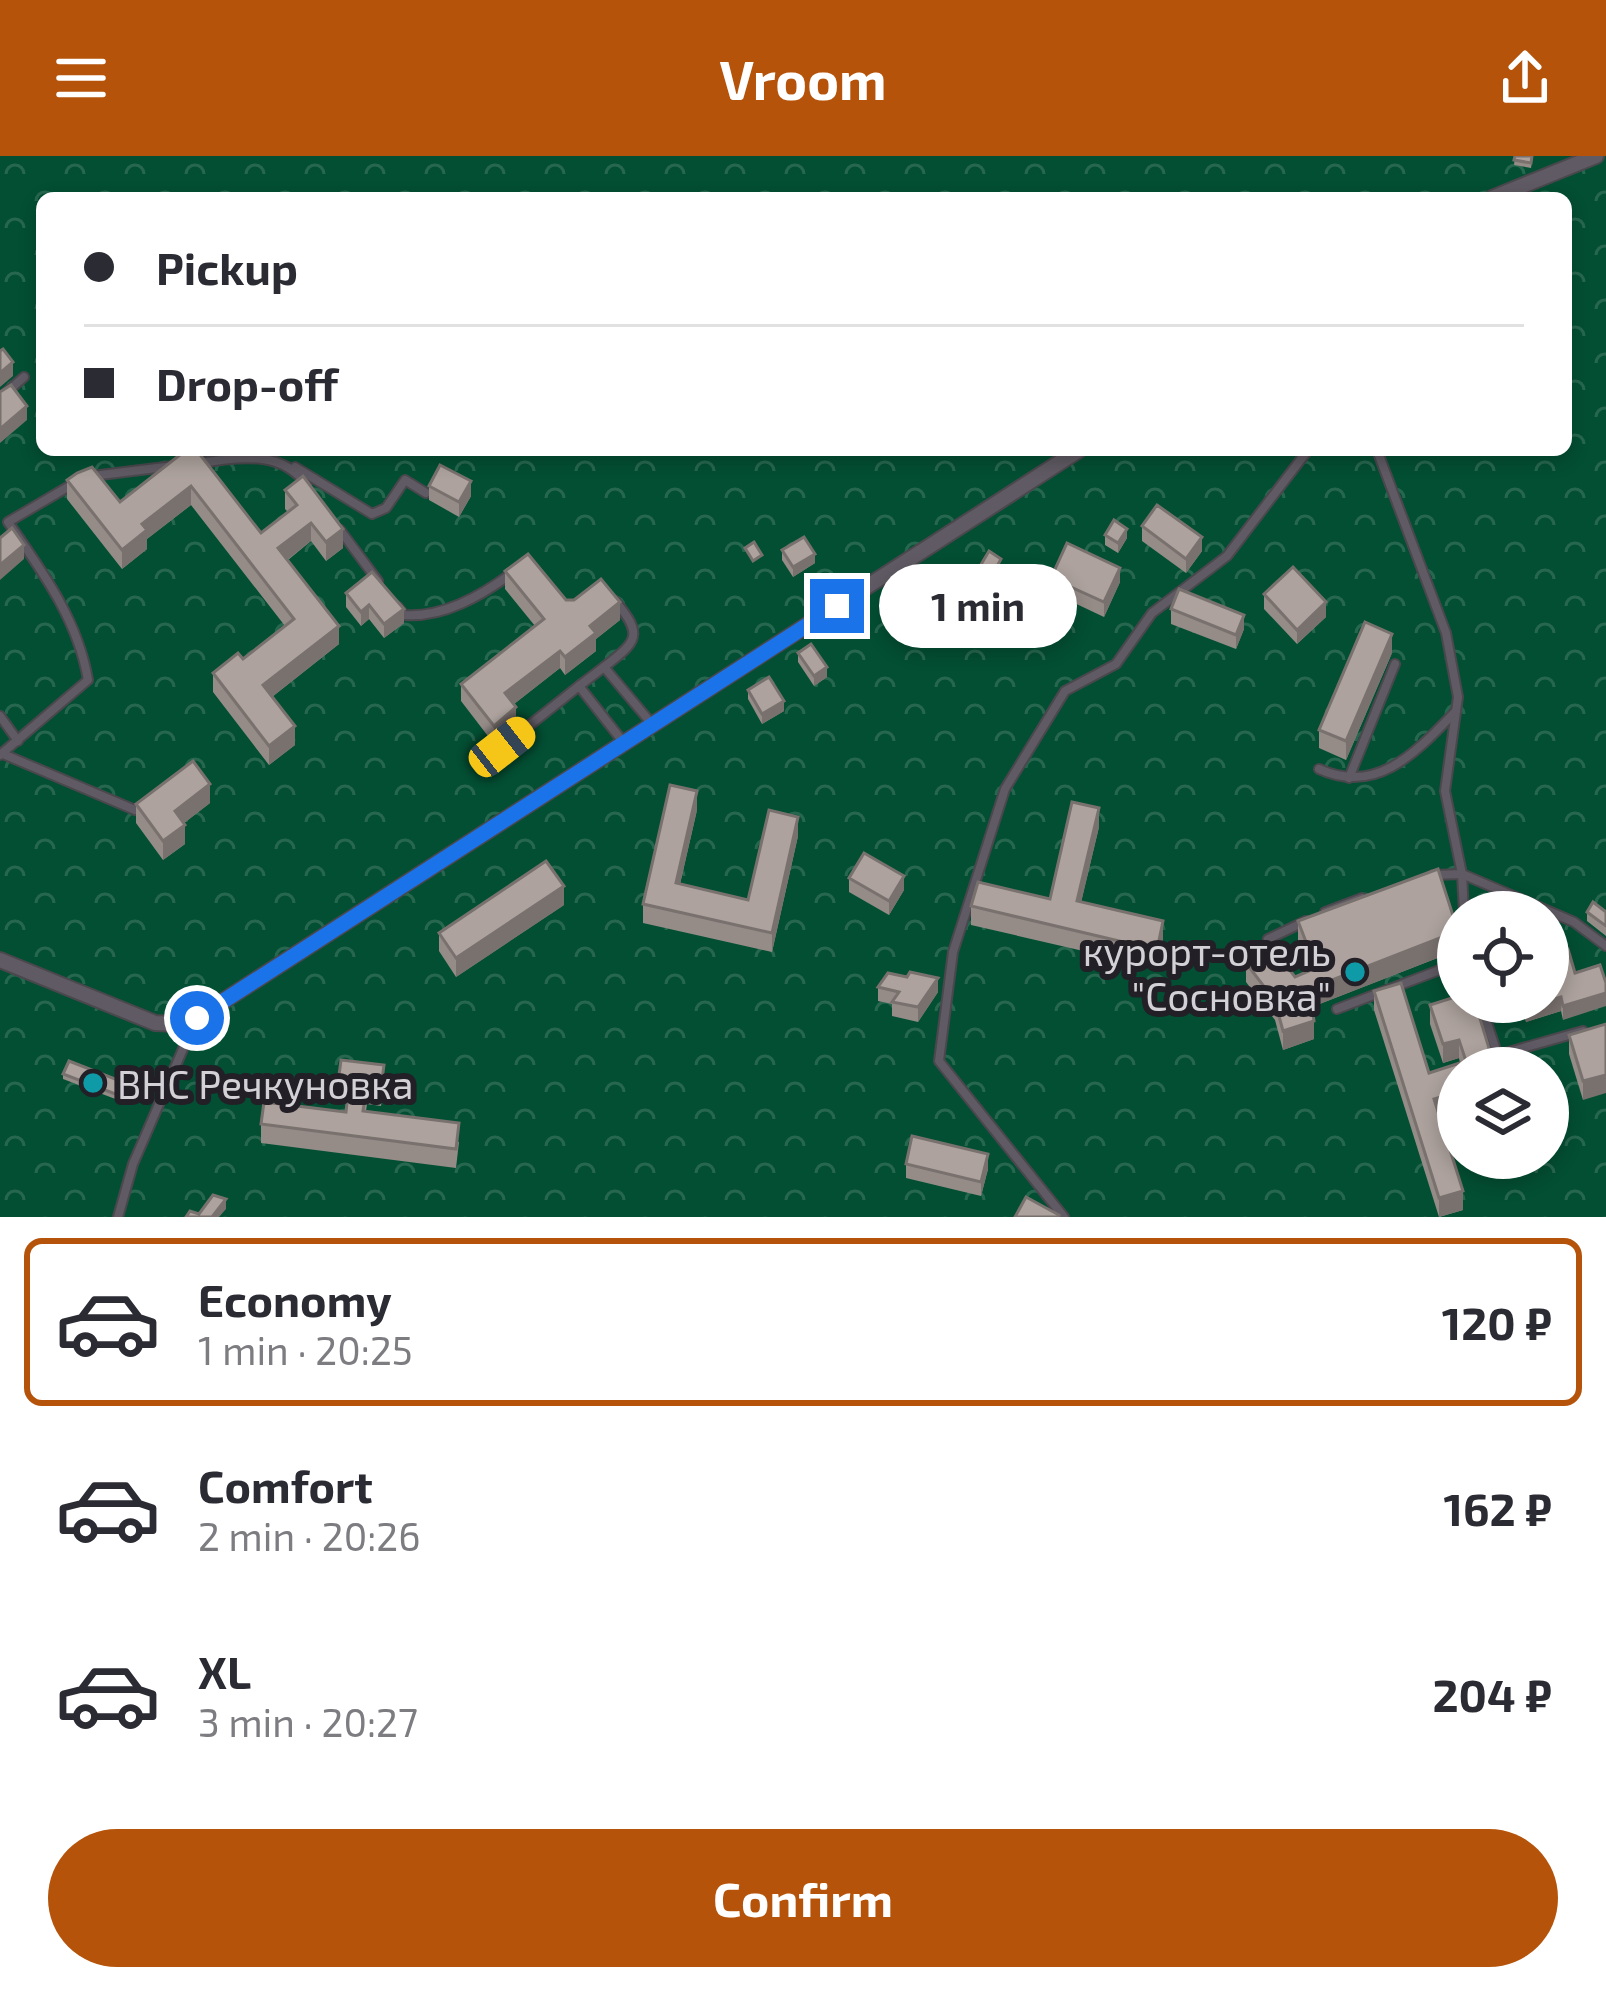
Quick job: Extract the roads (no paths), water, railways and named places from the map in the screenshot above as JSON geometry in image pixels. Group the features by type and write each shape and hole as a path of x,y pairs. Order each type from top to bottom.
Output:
{"street":[{"path":"1507,192 1596,156"},
{"path":"0,960 155,1023 178,1024 197,1018 1070,456"}],"lane":[{"path":"0,398 24,377"},
{"path":"1064,1217 939,1060 952,952 992,820 1005,789 1065,692 1116,664 1152,613 1227,556 1302,456"},
{"path":"1379,456 1446,633 1457,710 1445,791 1463,891"},
{"path":"151,798 135,810 1,754 88,680 68,616 49,580 3,522 93,476 242,458 283,461 372,514 386,508 405,479 426,493"},
{"path":"283,461 311,491"},
{"path":"337,526 404,615 422,616 451,608 516,570"},
{"path":"502,747 631,646 634,637 629,617 602,586"},
{"path":"1349,778 1394,664"},
{"path":"604,667 652,725"},
{"path":"579,686 624,743"},
{"path":"1318,770 1360,779 1408,760 1457,710"},
{"path":"0,716 18,741"},
{"path":"1414,881 1462,874 1574,922 1606,946"},
{"path":"1268,939 1377,893"},
{"path":"1337,1009 1437,971"},
{"path":"118,1217 133,1164 197,1018"},
{"path":"1526,1047 1587,1030"}],"place":[{"name":"курорт-отель \"Сосновка\"","path":"1355,972"},
{"name":"ВНС Речкуновка","path":"93,1083"}]}
